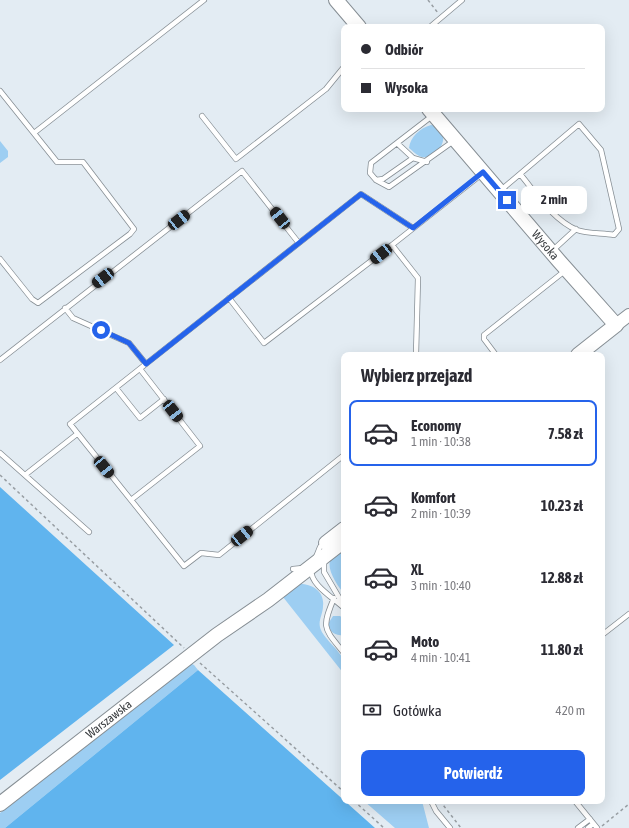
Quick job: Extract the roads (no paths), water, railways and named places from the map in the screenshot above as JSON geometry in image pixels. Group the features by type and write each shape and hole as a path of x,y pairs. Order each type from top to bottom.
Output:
{"main road":[{"path":"336,0 356,24"},
{"name":"Wysoka","path":"431,112 551,252 616,324"},
{"path":"582,352 629,315"},
{"name":"Warszawska","path":"0,804 217,635 268,600 294,574 326,549 341,532"},
{"name":"Warszawska","path":"294,574 316,573 326,549 341,542"}],"lane":[{"path":"34,133 204,0"},
{"path":"433,24 460,1"},
{"path":"202,116 236,159 326,89 341,71"},
{"path":"0,90 57,162 83,162 134,229 130,234 38,303 32,299 0,259"},
{"path":"431,112 398,144 372,163 370,173 376,180 389,187 427,162 455,140"},
{"path":"500,191 520,174 580,124 601,150 619,229 614,235 576,229 547,206 520,174"},
{"path":"398,144 413,158 427,162"},
{"path":"376,180 383,179 413,158"},
{"path":"0,360 242,171 298,242"},
{"path":"228,298 264,344 392,245 483,172"},
{"path":"341,457 219,554 201,553 184,566 70,424 298,242 361,194 413,228"},
{"path":"551,252 576,229"},
{"path":"392,245 418,278 416,352"},
{"path":"494,352 484,339 484,335 567,270"},
{"path":"65,308 73,318 129,343 146,364"},
{"path":"131,500 200,446 140,368"},
{"path":"116,388 140,418 164,399"},
{"path":"25,475 77,434"},
{"path":"0,453 88,532"},
{"path":"316,573 334,598 341,603"},
{"path":"316,573 341,602"},
{"path":"334,598 325,619 325,627 341,649"},
{"path":"605,633 629,614"},
{"path":"432,804 436,811 450,828"},
{"path":"578,804 593,824 598,828"},
{"path":"578,828 590,819"},
{"path":"588,828 593,824"}]}
